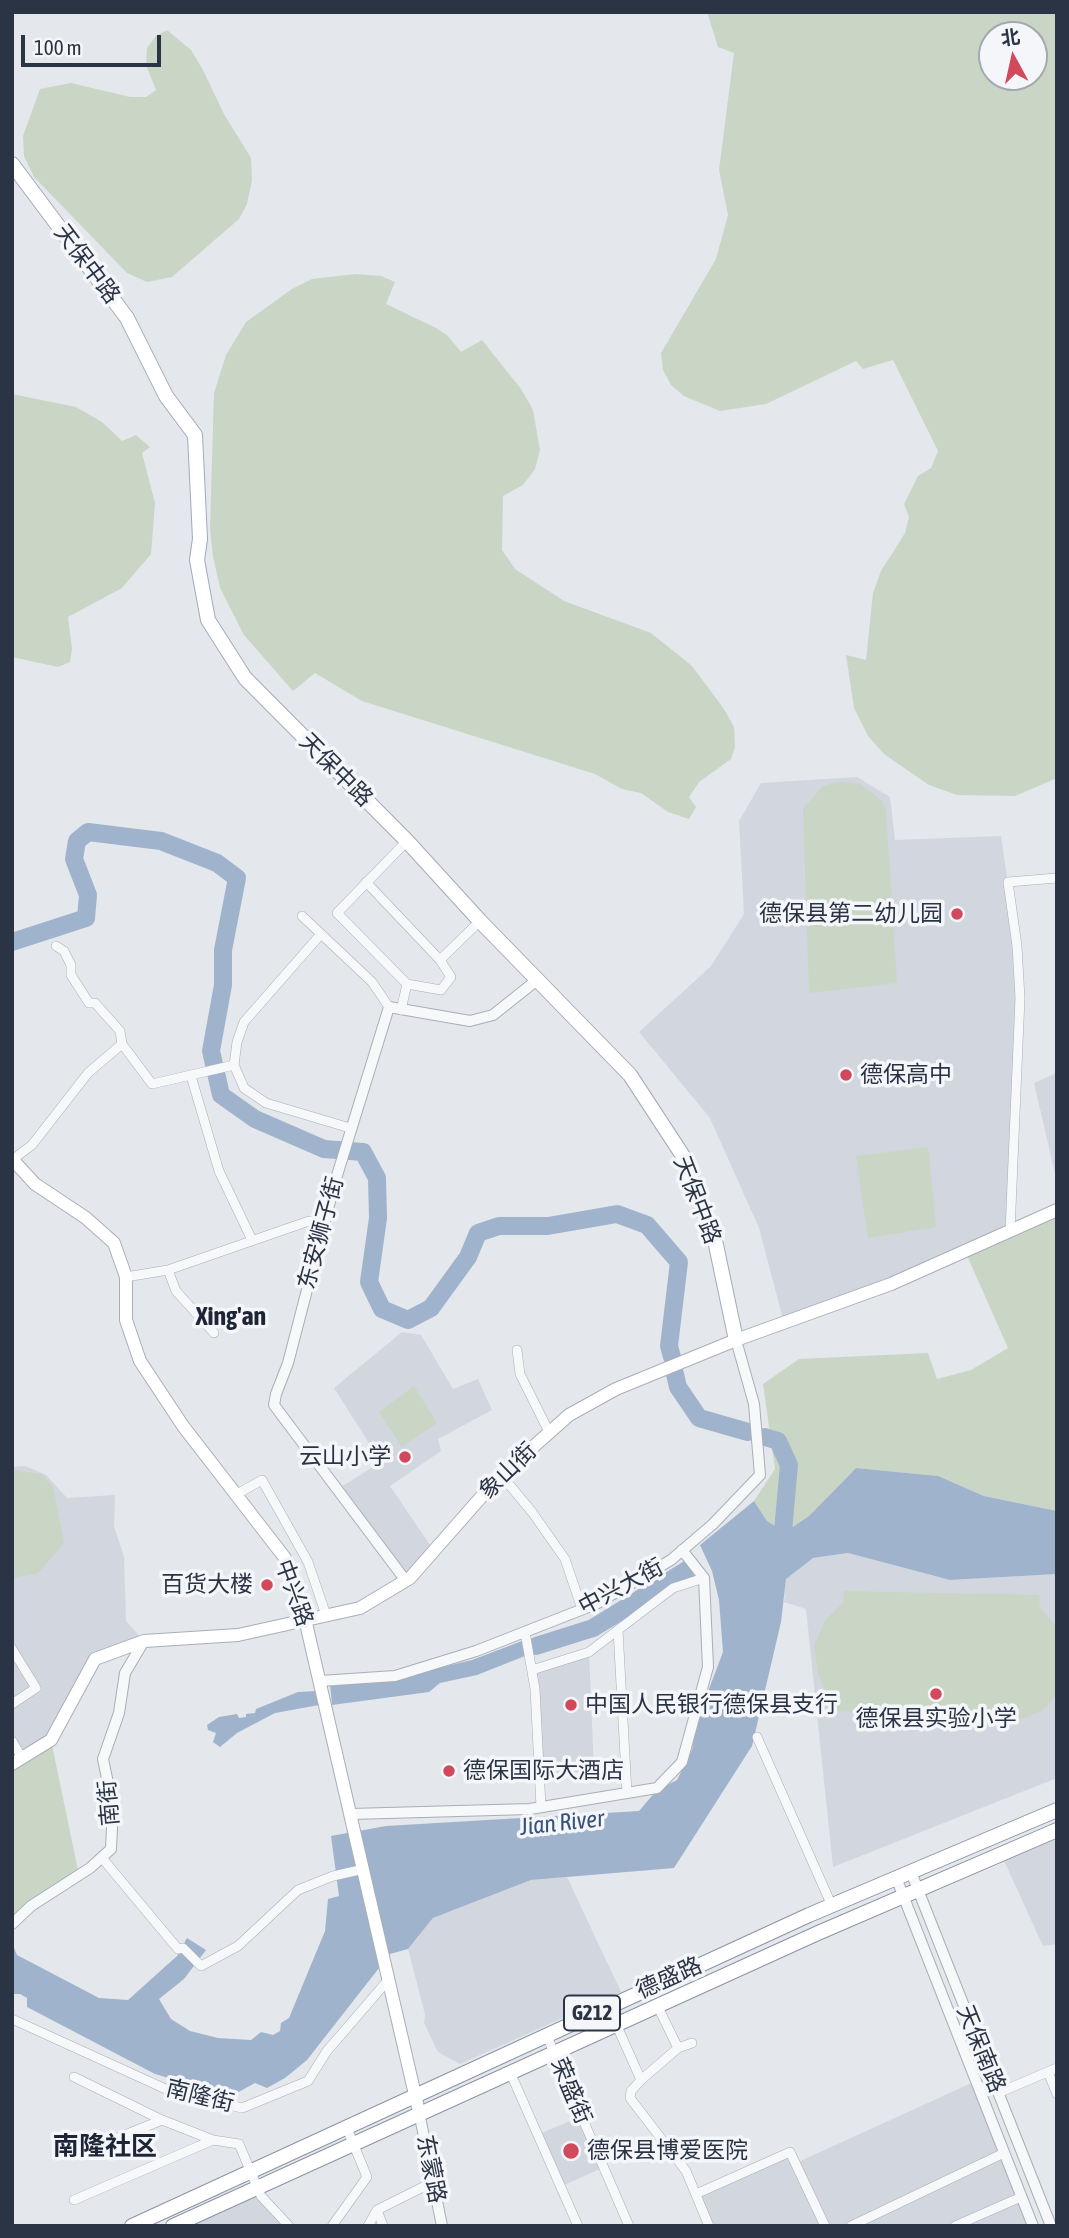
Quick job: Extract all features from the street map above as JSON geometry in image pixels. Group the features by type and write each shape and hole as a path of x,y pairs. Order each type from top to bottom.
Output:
{"main road":[{"name":"天保中路","path":"12,164 127,318 166,396 195,435 200,539 197,560 208,620 245,678 407,841 480,921 630,1075 683,1156 716,1245 736,1340"},
{"name":"中兴路","path":"12,1159 35,1184 86,1218 114,1243 126,1277 126,1320 140,1361 183,1426 285,1558 305,1619 320,1681 419,2112"},
{"name":"象山街","path":"17,1761 51,1740 95,1659 144,1641 238,1635 360,1608 406,1581 497,1479 569,1415 616,1389 736,1340 891,1284 1057,1210"},
{"name":"德盛路","path":"132,2226 546,2034 832,1906 1057,1810"},
{"name":"G212","path":"173,2226 657,2005 1057,1830"}],"street":[{"path":"366,882 440,960 451,977 441,990 407,984 337,913 366,882 407,841"},
{"path":"1010,1231 1020,998 1017,946 1008,882 1057,877"},
{"path":"302,916 372,982 389,1007 470,1021 493,1015 537,979"},
{"path":"440,960 480,921"},
{"path":"321,934 244,1022 237,1042 234,1065 244,1088 266,1103 351,1128"},
{"path":"56,946 64,951 71,965 71,975 89,1003 95,1003 120,1031 122,1044 152,1084 234,1065"},
{"path":"401,1010 407,984"},
{"name":"东安狮子街","path":"389,1007 335,1182 274,1405 406,1581"},
{"path":"12,1159 32,1145 88,1073 122,1044"},
{"path":"191,1076 219,1171 252,1240"},
{"path":"126,1277 168,1270 309,1221 324,1224"},
{"path":"168,1270 176,1291 214,1333"},
{"name":"中兴大街","path":"320,1681 395,1676 476,1651 582,1609 671,1560 760,1475 754,1405 736,1340"},
{"path":"517,1350 520,1374 549,1432"},
{"path":"497,1479 506,1482 524,1502 565,1559 582,1609"},
{"path":"237,1494 262,1480 308,1562 326,1615"},
{"path":"353,1820 541,1807 657,1788 682,1762 708,1667 704,1577 682,1550"},
{"path":"532,1670 589,1652 673,1588 704,1577"},
{"path":"618,1630 627,1793"},
{"path":"526,1632 532,1670 541,1807"},
{"name":"南街","path":"16,1920 111,1849 113,1807 103,1759 119,1713 125,1672 144,1641"},
{"path":"12,1649 36,1688 12,1704"},
{"path":"757,1737 832,1906"},
{"path":"12,1741 17,1761"},
{"path":"102,1858 178,1948 183,1948 201,1966 238,1946 298,1890 333,1876 364,1869"},
{"name":"天保南路","path":"911,1872 1051,2226"},
{"name":"天保南路","path":"897,1880 1032,2226"},
{"name":"南隆街","path":"12,2019 170,2091 242,2108 308,2081 327,2051 389,1979"},
{"path":"657,2005 678,2048"},
{"path":"616,2024 641,2080"},
{"name":"荣盛街","path":"546,2034 629,2226"},
{"path":"692,2043 678,2048 641,2080 631,2091 630,2098 686,2171 709,2226"},
{"path":"999,2093 1052,2070 1057,2094"},
{"path":"510,2072 578,2226"},
{"path":"74,2077 162,2120 213,2140 239,2144 257,2187 289,2226"},
{"name":"东蒙路","path":"419,2112 442,2226"},
{"path":"88,2150 162,2120"},
{"path":"332,2226 367,2177 346,2126"},
{"path":"74,2200 213,2140"},
{"path":"696,2194 790,2152 825,2226"},
{"path":"851,2226 1004,2152"},
{"path":"368,2226 377,2210 433,2182"},
{"path":"955,2226 1021,2197"},
{"path":"377,2210 383,2226"}],"shaded area":[{"name":"德保高中","path":"857,777 890,797 895,840 1001,836 1017,946 1010,1231 784,1323 759,1228 710,1118 639,1032 711,966 744,914 739,821 761,783"},
{"path":"1057,1073 1057,1182 1034,1083"},
{"name":"云山小学","path":"402,1332 421,1335 453,1389 478,1379 492,1410 438,1439 441,1451 390,1486 434,1551 410,1578 341,1487 381,1462 334,1388"},
{"path":"25,1466 46,1475 67,1498 115,1495 114,1527 124,1556 126,1621 144,1641 95,1659 51,1740 12,1764 12,1467"},
{"name":"德保县实验小学","path":"848,1553 950,1580 1057,1574 1057,1778 833,1867 806,1609 784,1602 786,1578 813,1558"},
{"path":"589,1652 594,1771 540,1775 532,1670"},
{"path":"1057,1830 1057,1944 1043,1946 1001,1854"},
{"path":"567,1877 621,1992 460,2064 438,2052 424,2023 425,2014 408,1949 433,1918 531,1880"},
{"path":"976,2081 1033,2226 709,2226 696,2194 790,2152 796,2163"},
{"name":"德保县博爱医院","path":"580,2117 602,2168 562,2186 539,2134"},
{"path":"256,2193 284,2226 184,2226"}],"green space":[{"path":"707,12 1057,12 1057,778 1015,796 957,795 929,785 884,754 868,736 854,708 846,655 866,660 873,593 881,571 905,533 909,517 904,504 918,476 931,468 938,451 893,360 863,369 856,361 766,404 720,411 684,396 671,385 663,370 661,353 716,259 728,215 719,170 734,53 718,47"},
{"path":"167,30 191,50 203,70 224,114 251,158 252,180 247,204 239,219 172,277 147,282 127,273 34,177 24,156 23,136 40,89 71,83 130,97 146,97 156,90 146,65 147,48 156,36"},
{"path":"355,274 381,276 395,282 386,304 436,328 448,336 461,352 482,340 521,389 533,410 540,450 535,469 523,485 503,496 502,550 515,569 564,601 651,633 692,666 724,709 734,727 735,747 731,759 699,782 689,797 696,807 689,819 668,812 641,793 622,789 595,774 362,701 315,673 293,691 244,635 220,588 213,556 210,529 214,393 226,355 246,322 292,289 312,279"},
{"path":"12,394 76,407 102,422 122,441 136,435 150,447 142,453 155,503 151,554 122,588 68,617 72,649 70,662 58,667 12,657"},
{"path":"837,782 859,783 882,801 886,810 897,983 809,993 803,809 822,787"},
{"path":"928,1147 936,1227 868,1238 856,1156"},
{"path":"1057,1210 1057,1511 984,1496 937,1476 856,1468 809,1516 785,1532 767,1521 754,1501 775,1469 763,1384 799,1359 928,1353 937,1379 971,1370 1008,1348 965,1251"},
{"path":"414,1386 437,1423 402,1447 379,1412"},
{"path":"12,1470 41,1474 53,1487 64,1543 37,1574 12,1578"},
{"path":"844,1591 1039,1595 1040,1608 1057,1627 1057,1691 1042,1711 1019,1720 836,1711 834,1699 827,1694 818,1673 814,1645 826,1619 843,1603"},
{"path":"51,1740 79,1875 12,1924 12,1764"}],"water":[{"name":"Jian River","path":"856,1468 938,1476 984,1496 1057,1511 1057,1574 950,1580 848,1553 813,1558 786,1579 781,1622 752,1746 674,1868 531,1880 433,1918 408,1949 390,1954 307,2060 285,2078 267,2088 255,2083 235,2094 202,2088 155,2074 27,2007 27,1998 12,1994 12,1943 17,1955 99,1998 128,2000 177,1956 187,1938 206,1950 184,1979 159,1999 171,2019 190,2031 218,2038 251,2040 261,2032 273,2035 280,2031 281,2023 289,2018 325,1931 328,1899 339,1896 331,1836 386,1826 639,1811 657,1790 677,1780 692,1750 698,1718 723,1652 719,1600 712,1571 700,1545 754,1501 767,1521 785,1532 809,1516"},
{"path":"522,1641 525,1656 477,1675 440,1683 429,1692 332,1705 330,1684 430,1670 472,1660"},
{"path":"317,1691 319,1705 275,1713 237,1733 220,1747 213,1742 216,1733 208,1730 207,1725 219,1717 237,1714 239,1718 246,1717 246,1714 255,1713 256,1709 298,1692"}],"waterway":[{"path":"12,942 86,918 88,895 74,859 77,841 88,832 161,841 217,863 237,878 223,950 223,985 211,1051 221,1095 255,1119 324,1149 363,1152 377,1178 378,1218 369,1282 382,1309 408,1320 431,1308 468,1257 478,1233 499,1226 548,1226 617,1214 647,1225 679,1262 669,1346 672,1357"},
{"path":"675,1374 678,1387 699,1418 748,1432"},
{"path":"765,1437 778,1441 789,1465 781,1553"},
{"path":"536,1646 593,1628 687,1570"}],"place":[{"name":"德保县第二幼儿园","path":"957,914"},
{"name":"德保高中","path":"846,1075"},
{"name":"云山小学","path":"405,1457"},
{"name":"百货大楼","path":"267,1585"},
{"name":"德保县实验小学","path":"936,1694"},
{"name":"中国人民银行德保县支行","path":"571,1705"},
{"name":"德保国际大酒店","path":"449,1771"},
{"name":"德保县博爱医院","path":"571,2151"}],"district":[{"name":"Xing'an","path":"231,1317"},
{"name":"南隆社区","path":"105,2147"}]}
